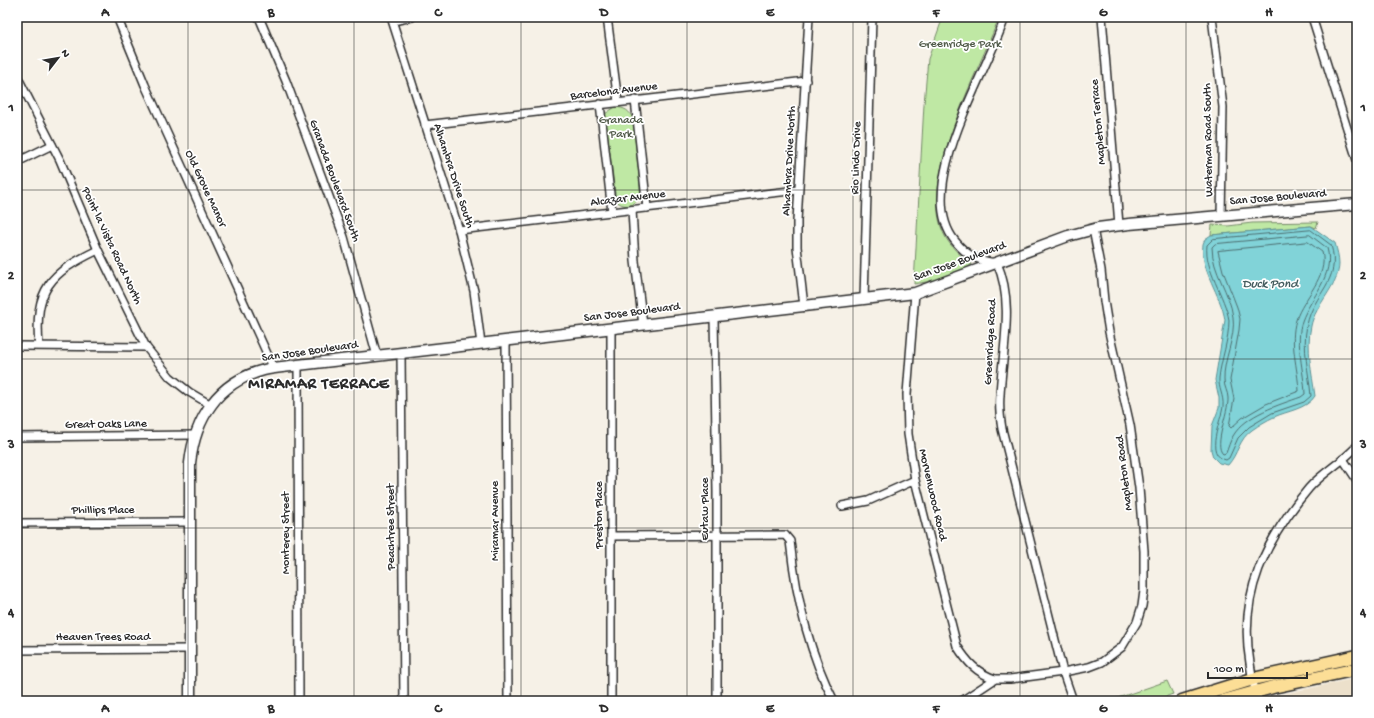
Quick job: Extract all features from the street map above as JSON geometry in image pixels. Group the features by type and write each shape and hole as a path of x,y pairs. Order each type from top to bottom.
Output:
{"main road":[{"path":"1182,701 1253,679 1357,656"},
{"path":"1224,701 1257,697 1357,669"}],"street":[{"name":"Old Grove Manor","path":"117,17 149,92 274,369"},
{"name":"Granada Boulevard South","path":"259,17 286,81 344,237 376,356"},
{"path":"392,19 412,17"},
{"path":"607,17 618,102"},
{"name":"Alhambra Drive North","path":"804,306 797,247 798,190 809,17"},
{"name":"Rio Lindo Drive","path":"864,299 872,17"},
{"path":"997,263 976,259 962,250 957,244 946,224 943,197 946,168 953,145 1005,17"},
{"name":"Mapleton Terrace","path":"1102,17 1119,225"},
{"name":"Waterman Road South","path":"1212,17 1222,107 1221,216"},
{"path":"1312,17 1357,160"},
{"name":"Alhambra Drive South","path":"392,19 459,230 474,290 481,344"},
{"name":"Point la Vista Road North","path":"17,76 52,145 98,250 146,347 170,377 189,392 211,405"},
{"name":"Barcelona Avenue","path":"425,125 806,81"},
{"path":"635,100 647,208"},
{"path":"600,104 612,212"},
{"path":"17,162 52,145"},
{"name":"Alcazar Avenue","path":"459,230 798,190"},
{"name":"San Jose Boulevard","path":"190,701 190,463 195,435 198,426 211,405 226,389 253,374 298,365 506,342 611,328 915,293 1068,236 1093,229 1119,225 1357,204"},
{"path":"632,210 635,261 643,325"},
{"name":"Mapleton Road","path":"995,679 1010,679 1063,672 1089,667 1102,662 1122,647 1137,622 1144,591 1144,550 1139,488 1130,425 1108,325 1101,270 1093,229"},
{"path":"39,345 39,312 42,298 50,283 64,267 98,250"},
{"name":"Greenridge Road","path":"997,263 1002,277 1005,301 999,396 1002,429 1063,672 1072,701"},
{"name":"Morvenwood Road","path":"915,293 907,394 908,434 915,480 957,646 974,668 984,675 995,679"},
{"name":"Eutaw Place","path":"714,317 717,701"},
{"name":"Preston Place","path":"611,328 611,701"},
{"name":"Miramar Avenue","path":"506,342 508,701"},
{"path":"17,346 146,347"},
{"name":"Peachtree Street","path":"402,354 404,701"},
{"name":"Monterey Street","path":"298,365 299,701"},
{"name":"Great Oaks Lane","path":"17,437 195,435"},
{"path":"1257,697 1247,647 1247,614 1252,586 1260,564 1278,528 1294,506 1318,480 1357,446"},
{"path":"1343,459 1357,480"},
{"path":"842,506 868,501 915,480"},
{"name":"Phillips Place","path":"17,523 190,522"},
{"path":"611,536 785,535 790,541 795,587 802,618 820,672 834,701"},
{"name":"Heaven Trees Road","path":"17,650 190,649"},
{"path":"962,701 995,679"}],"shaded area":[{"path":"1357,678 1357,701 1264,701 1265,698"}],"green space":[{"name":"Greenridge Park","path":"943,17 999,17 953,127 944,158 938,188 938,215 946,238 958,252 972,264 952,275 937,280 914,284 928,59"},
{"name":"Granada Park","path":"615,107 626,110 630,113 633,119 641,196 633,204 626,206 616,201 605,114"},
{"path":"1318,222 1316,228 1311,226 1211,235 1212,225 1228,226 1252,223"},
{"path":"1167,681 1173,694 1154,701 1109,701"}],"water":[{"name":"Duck Pond","path":"1311,226 1335,243 1339,264 1335,280 1317,310 1311,326 1309,352 1315,396 1302,407 1274,417 1255,428 1241,442 1228,465 1219,463 1213,457 1211,450 1212,426 1219,408 1219,398 1215,380 1225,320 1223,310 1205,264 1203,244 1205,239 1211,235"}],"district":[{"name":"MIRAMAR TERRACE","path":"319,385"}]}
